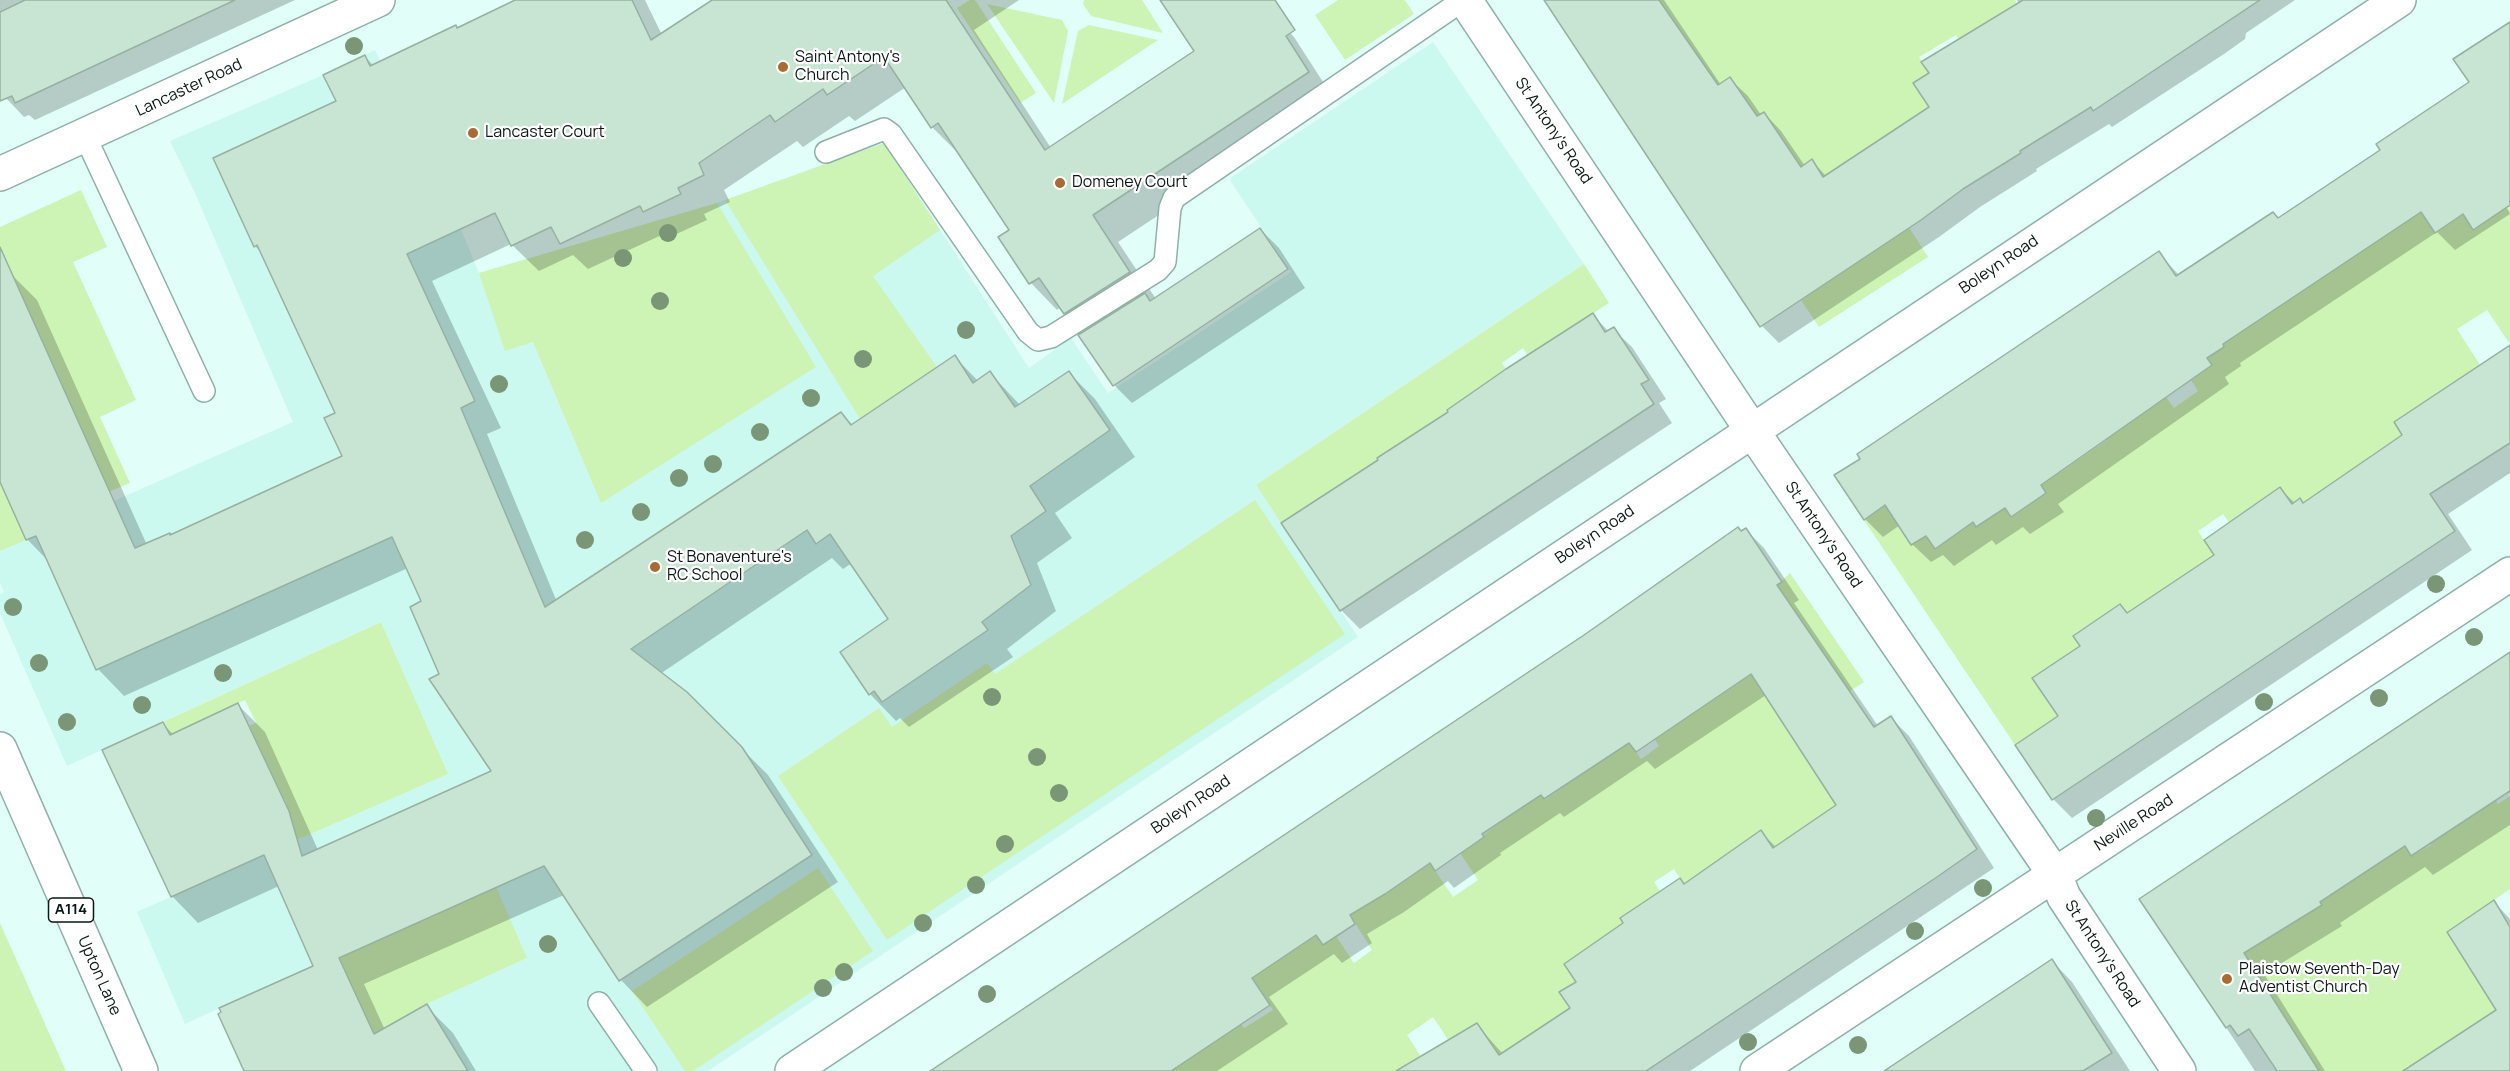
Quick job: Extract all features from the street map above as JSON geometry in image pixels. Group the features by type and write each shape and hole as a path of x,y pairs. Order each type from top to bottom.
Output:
{"street":[{"name":"Lancaster Road","path":"0,174 378,0"},
{"name":"St Antony's Road","path":"1464,0 1751,429 2055,875 2064,897 2179,1071"},
{"name":"Boleyn Road","path":"792,1071 1751,429 2399,0"},
{"name":"Neville Road","path":"1757,1071 2510,574"},
{"name":"Upton Lane","path":"0,749 141,1071"}],"lane":[{"path":"826,152 884,129 891,134 1028,332 1038,340 1051,337 1158,270 1165,262 1170,208 1174,198 1464,0"},
{"path":"85,136 204,391"},
{"path":"599,1003 646,1071"}],"shaded area":[{"name":"St Bonaventure's RC School","path":"1433,42 1584,264 1256,485 1358,637 708,1071 468,1071 427,1004 527,958 340,957 280,980 185,1024 137,912 447,773 381,622 67,766 0,613 0,594 4,592 0,582 0,551 293,422 195,193 170,141 375,50 461,229 479,273 717,203 884,143 1029,368 1071,338 1108,393 1291,272 1229,179"}],"green space":[{"path":"970,0 975,0 1036,93 1020,103 957,8"},
{"path":"1084,0 1142,0 1163,33 1091,16 1083,4"},
{"path":"1338,0 1405,0 1414,14 1345,60 1315,15"},
{"path":"1659,0 2015,0 2017,4 1998,15 1998,97 1956,35 1919,57 1929,73 1913,83 1946,132 1933,141 1915,116 1861,152 1928,257 1819,327 1801,300 1868,255 1847,223 1825,179 1812,160 1747,202 1789,149 1764,112 1710,147 1744,97 1731,77 1717,86"},
{"path":"987,4 1062,20 1068,31 1054,103"},
{"path":"1089,25 1158,40 1062,104 1078,31"},
{"path":"884,143 940,230 873,276 937,367 860,419 725,200"},
{"path":"2510,153 2510,344 2487,310 2457,329 2480,365 2402,435 2370,456 2399,498 2331,544 2300,498 2292,504 2280,487 2271,584 2223,514 2198,531 2234,585 2127,613 2119,604 2073,636 2080,646 2032,678 2064,725 2048,723 2015,745 1864,520 1885,505 1911,545 1926,536 1935,548 1945,480 1976,527 2005,508 2011,516 2046,493 2000,424 2058,474 2107,440 2096,424 2151,376 2174,408 2198,391 2191,380 2211,366 2207,358 2224,347 2178,281 2290,299 2421,212 2435,233 2463,214 2473,230"},
{"path":"81,190 107,247 73,262 136,400 100,417 130,483 108,492 0,276 0,227"},
{"path":"717,203 816,367 601,503 533,342 505,351 479,273"},
{"path":"1584,264 1609,303 1528,356 1523,348 1502,363 1535,413 1489,382 1447,410 1455,423 1458,464 1430,423 1377,458 1404,500 1396,506 1369,466 1323,495 1350,536 1335,546 1308,505 1281,523 1256,485"},
{"path":"0,482 26,540 0,551"},
{"path":"1255,500 1345,634 887,940 778,776 879,708 892,727 987,663 995,674"},
{"path":"1790,573 1864,682 1788,732 1798,747 1812,739 1874,781 1803,894 1761,831 1693,898 1674,869 1654,882 1676,915 1650,899 1620,918 1635,941 1583,951 1564,964 1576,982 1560,992 1588,1036 1564,1052 1546,1024 1508,1049 1502,1060 1477,1023 1449,1041 1433,1017 1407,1035 1430,1071 1171,1071 1237,1018 1244,1028 1273,1010 1252,978 1298,947 1293,901 1323,945 1336,936 1354,963 1372,950 1350,915 1430,863 1453,897 1478,880 1460,853 1505,819 1501,813 1512,752 1545,800 1561,789 1545,765 1591,768 1609,756 1597,694 1641,759 1659,746 1652,735 1694,668 1819,648 1777,585"},
{"path":"381,622 448,774 297,840 285,799 268,806 258,747 249,726 256,723 245,700 170,735 163,722"},
{"path":"2368,750 2446,833 2465,821 2461,813 2463,752 2498,804 2510,796 2510,889 2447,932 2510,1032 2467,1071 2448,1042 2407,1071 2319,1071 2244,953 2322,905 2316,896 2380,806 2412,856 2431,845"},
{"path":"818,868 873,951 693,1071 685,1071 632,991"},
{"path":"496,887 527,958 427,1004 382,1071 367,1018 344,969 288,996 280,980 340,957"},
{"path":"0,923 66,1071 0,1071"}],"building":[{"path":"25,0 235,0 15,103 12,96 0,101 0,12"},
{"path":"515,0 632,0 651,40 712,0 946,0 1045,150 1194,51 1160,0 1275,0 1295,30 1286,36 1309,72 1093,215 1130,272 1064,314 1039,278 1029,284 998,237 1009,230 938,123 931,128 884,57 827,95 823,89 775,122 770,115 699,163 704,175 678,188 681,194 643,212 640,206 560,244 551,227 511,246 495,213 407,254 475,401 461,408 545,607 841,412 851,425 955,355 973,383 990,371 1015,407 1069,371 1110,430 1030,486 1046,511 1011,536 1031,585 982,622 988,630 882,702 874,691 869,695 840,652 888,619 830,534 816,544 807,530 631,649 687,692 742,747 812,855 619,981 544,866 339,958 374,1034 427,1004 468,1071 244,1071 218,1014 221,1012 219,1008 313,966 264,855 171,897 102,750 163,722 170,735 238,703 289,811 302,856 491,771 429,679 439,674 410,607 421,601 392,537 96,670 36,536 26,540 0,482 0,247 135,548 170,533 170,535 342,456 324,418 335,413 257,245 254,247 213,158 336,101 323,75 365,55 370,66"},
{"path":"1544,0 1659,0 1718,85 1730,77 1757,116 1764,112 1801,167 1812,159 1823,177 1929,107 1913,83 1929,73 1921,62 2023,0 2260,0 2093,111 2091,107 2020,151 2021,153 1963,189 1921,220 1760,327"},
{"path":"2510,22 2510,205 2473,230 2463,214 2435,233 2421,212 2223,344 2224,347 2207,358 2212,365 2041,485 2046,493 2011,517 2005,508 1976,527 1973,522 1935,549 1926,536 1911,545 1885,505 1864,520 1834,475 1860,459 1857,454 2159,251 2176,276 2273,212 2278,218 2380,150 2376,144 2469,82 2453,59"},
{"path":"1260,228 1288,269 1113,386 1078,335 1145,293 1150,301"},
{"path":"1593,313 1605,332 1614,327 1649,380 1641,384 1654,404 1340,611 1281,523 1378,460 1377,458 1448,412 1447,410 1506,369"},
{"path":"2510,345 2510,443 2430,494 2455,531 2052,800 2015,745 2058,716 2032,678 2080,646 2073,636 2120,604 2127,613 2214,555 2204,540 2280,487 2292,504 2300,498 2303,503 2402,435 2394,422"},
{"path":"1738,527 1741,531 1746,528 1782,582 1777,585 1874,727 1891,716 1977,849 1937,877 1646,1071 1396,1071 1477,1023 1499,1055 1570,1008 1559,992 1576,982 1564,964 1623,923 1620,918 1680,878 1684,884 1761,830 1773,848 1836,805 1751,674 1636,752 1629,743 1544,799 1541,795 1482,834 1484,837 1435,871 1430,863 1350,915 1355,924 1323,945 1316,935 1252,978 1270,1005 1171,1071 930,1071 1584,635"},
{"path":"2510,652 2510,791 2411,856 2405,846 2320,902 2322,905 2244,953 2319,1071 2277,1071 2249,1029 2238,1036 2230,1025 2226,1028 2139,899"},
{"path":"2494,900 2510,927 2510,1071 2403,1071 2496,1010 2447,932"},
{"path":"2052,959 2112,1053 2083,1071 1884,1071"}],"place":[{"name":"Saint Antony's Church","path":"783,67"},
{"name":"Lancaster Court","path":"473,133"},
{"name":"Domeney Court","path":"1060,183"},
{"name":"St Bonaventure's RC School","path":"655,567"},
{"name":"Plaistow Seventh-Day Adventist Church","path":"2227,979"}]}
